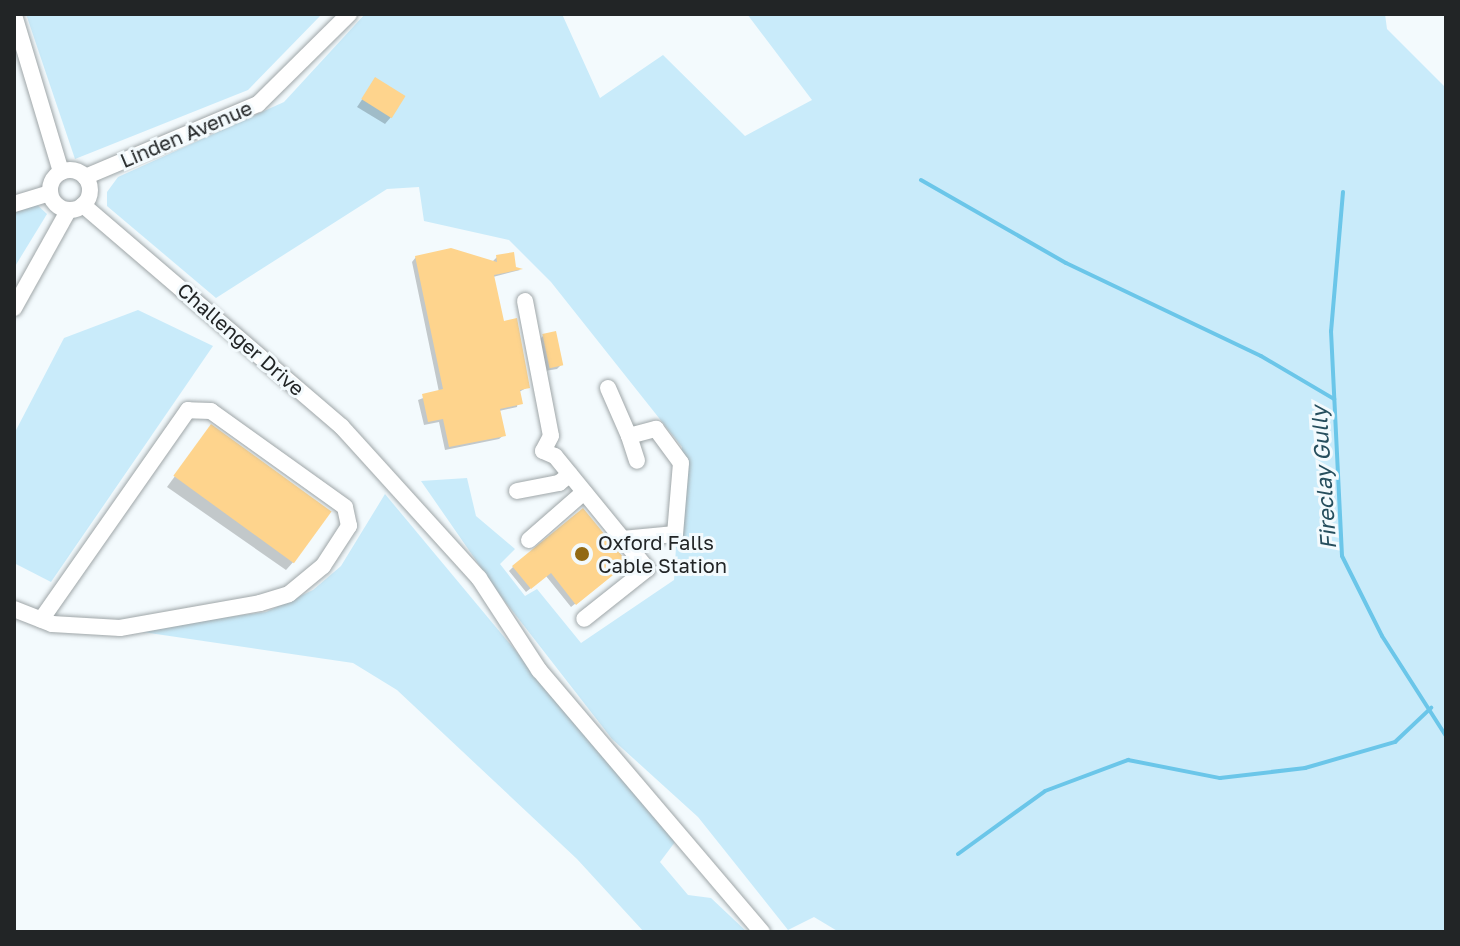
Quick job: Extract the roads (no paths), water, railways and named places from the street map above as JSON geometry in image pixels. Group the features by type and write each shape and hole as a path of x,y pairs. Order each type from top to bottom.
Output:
{"street":[{"name":"Linden Avenue","path":"85,177 258,104 349,14"},
{"path":"14,15 61,172 49,193 14,204"},
{"path":"14,308 76,208 89,197 85,177 61,172"},
{"path":"49,193 53,202 76,208"},
{"name":"Challenger Drive","path":"76,208 342,427 479,578 539,670 762,932"},
{"path":"525,301 551,436 543,451 555,456 647,569 584,619"},
{"path":"608,388 637,461"},
{"path":"14,609 41,620 81,628 120,628 289,594 323,566 349,526 345,507 211,411 188,410 41,620"},
{"path":"622,539 675,534 681,463 656,429 629,436"},
{"path":"517,491 559,483 570,474"},
{"path":"529,540 584,492"}],"waterway":[{"path":"921,180 1066,263 1261,356 1334,399"},
{"name":"Fireclay Gully","path":"1343,192 1331,331 1342,556 1382,636 1446,736"},
{"path":"958,854 1045,791 1128,760 1220,778 1305,768 1395,742 1431,708"}],"place":[{"name":"Oxford Falls Cable Station","path":"582,554"}]}
